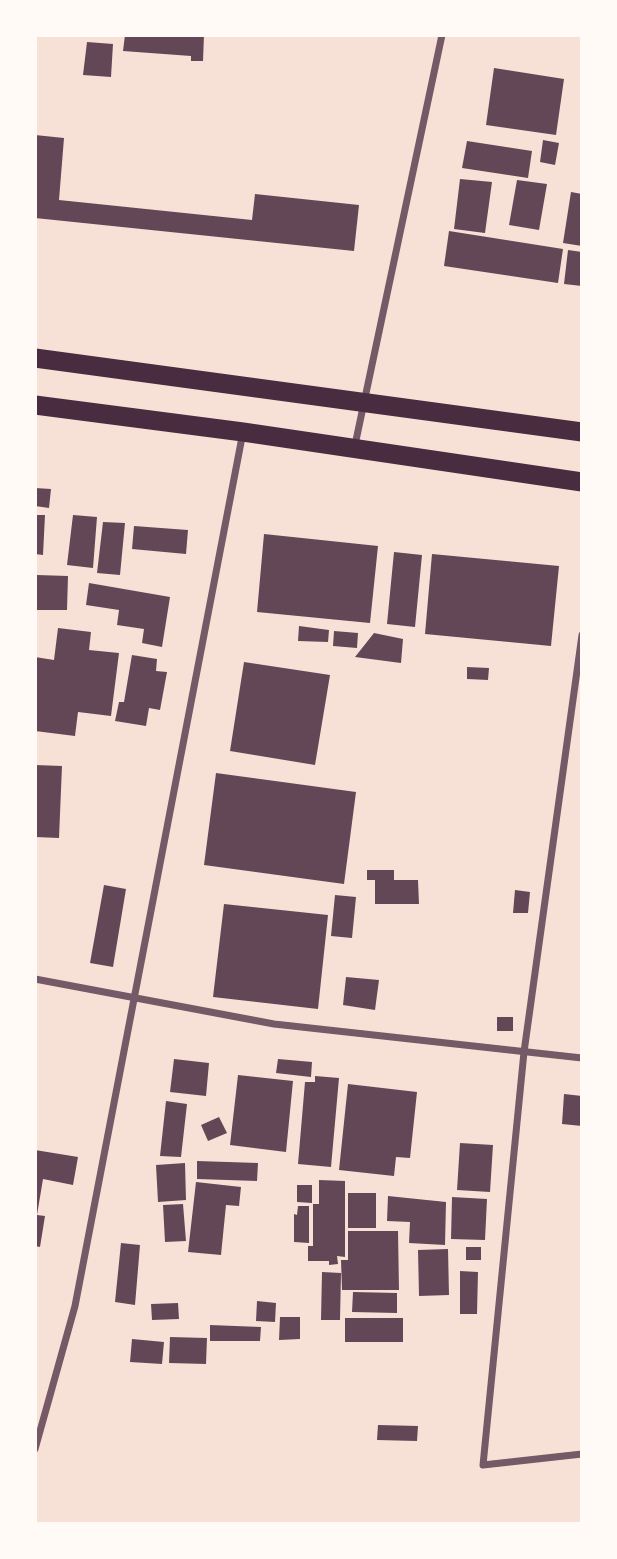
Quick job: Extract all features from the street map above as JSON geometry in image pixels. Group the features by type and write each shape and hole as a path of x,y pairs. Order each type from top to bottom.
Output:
{"highway":[{"path":"35,358 582,432"},
{"path":"35,405 243,432 582,482"}],"street":[{"path":"354,450 442,35"},
{"path":"35,1449 75,1306 243,432"},
{"path":"582,635 524,1052 483,1465 582,1454"},
{"path":"35,979 274,1024 582,1058"}],"building":[{"path":"125,35 204,35 203,61 191,61 191,56 123,51"},
{"path":"87,42 113,44 111,77 83,75"},
{"path":"494,68 564,79 556,135 486,125"},
{"path":"35,135 64,138 59,200 252,220 255,194 359,205 354,251 35,218"},
{"path":"543,140 559,143 555,165 540,162"},
{"path":"467,141 532,151 528,178 462,168"},
{"path":"460,179 492,182 485,233 454,229"},
{"path":"517,180 547,184 539,230 509,225"},
{"path":"571,192 582,194 582,246 563,243"},
{"path":"449,231 563,249 558,283 444,266"},
{"path":"568,250 582,252 582,286 564,284"},
{"path":"35,488 51,489 49,508 35,506"},
{"path":"35,515 45,515 43,555 35,554"},
{"path":"73,515 97,517 93,568 67,565"},
{"path":"103,522 125,523 120,575 97,573"},
{"path":"134,526 188,530 186,554 132,549"},
{"path":"264,534 378,546 370,623 257,612"},
{"path":"394,552 422,555 415,627 387,624"},
{"path":"432,554 559,566 551,646 425,634"},
{"path":"37,575 68,576 67,610 36,610"},
{"path":"89,583 170,597 162,647 142,643 144,629 117,625 119,610 86,605"},
{"path":"299,626 329,630 328,642 298,641"},
{"path":"58,628 91,632 89,650 119,653 111,716 78,712 75,736 35,731 35,657 54,660"},
{"path":"334,631 358,633 357,648 333,646"},
{"path":"374,633 403,639 401,663 355,657"},
{"path":"132,655 157,659 156,671 167,672 160,710 149,708 146,726 115,721 119,702 124,702"},
{"path":"244,662 330,675 315,765 230,751"},
{"path":"467,667 489,668 488,680 467,679"},
{"path":"35,765 62,766 59,838 35,837"},
{"path":"216,773 356,792 344,884 204,865"},
{"path":"367,870 394,870 394,880 418,880 419,904 375,904 375,880 367,880"},
{"path":"104,885 126,889 113,967 90,963"},
{"path":"515,890 530,892 528,913 513,913"},
{"path":"335,895 356,897 352,938 331,936"},
{"path":"224,904 328,915 318,1009 213,997"},
{"path":"346,977 379,980 375,1010 343,1005"},
{"path":"497,1017 513,1017 513,1031 497,1031"},
{"path":"174,1059 209,1063 206,1096 170,1092"},
{"path":"278,1059 312,1062 311,1077 276,1073"},
{"path":"238,1075 293,1081 286,1152 230,1145"},
{"path":"315,1076 339,1078 331,1167 298,1164 305,1082 315,1082"},
{"path":"348,1084 417,1092 410,1158 396,1157 394,1176 339,1170"},
{"path":"564,1094 582,1096 582,1126 562,1124"},
{"path":"166,1101 187,1104 181,1157 160,1156"},
{"path":"219,1117 227,1133 208,1141 201,1125"},
{"path":"460,1143 493,1145 490,1192 457,1190"},
{"path":"35,1150 78,1157 73,1185 43,1179 37,1215 45,1216 40,1247 35,1246"},
{"path":"197,1161 258,1163 257,1181 197,1179"},
{"path":"185,1163 186,1200 158,1202 156,1165"},
{"path":"319,1180 345,1181 345,1257 337,1256 338,1264 308,1261 308,1246 313,1246 313,1204 319,1204"},
{"path":"196,1182 241,1187 239,1206 226,1205 221,1255 188,1252"},
{"path":"297,1185 312,1185 312,1203 297,1202"},
{"path":"348,1193 376,1193 376,1228 348,1228"},
{"path":"388,1196 446,1202 445,1245 409,1243 410,1222 387,1221"},
{"path":"452,1197 487,1199 485,1240 451,1239"},
{"path":"183,1204 186,1241 165,1242 163,1205"},
{"path":"298,1206 309,1206 309,1243 294,1242 294,1214 297,1215"},
{"path":"348,1231 398,1231 399,1290 342,1290 341,1260 348,1260"},
{"path":"121,1243 140,1245 135,1305 115,1302"},
{"path":"466,1247 481,1247 481,1260 466,1260"},
{"path":"448,1249 449,1295 419,1296 418,1250"},
{"path":"460,1271 478,1272 477,1314 460,1314"},
{"path":"322,1272 341,1273 340,1320 321,1320"},
{"path":"353,1292 397,1293 397,1313 352,1312"},
{"path":"257,1301 276,1303 275,1322 256,1321"},
{"path":"178,1303 179,1319 152,1320 151,1304"},
{"path":"280,1317 300,1317 300,1339 279,1340"},
{"path":"345,1318 403,1318 403,1342 345,1342"},
{"path":"210,1325 261,1327 260,1341 210,1341"},
{"path":"170,1337 207,1338 206,1364 169,1363"},
{"path":"132,1339 164,1342 162,1364 130,1362"},
{"path":"378,1425 418,1426 417,1441 377,1440"}]}
